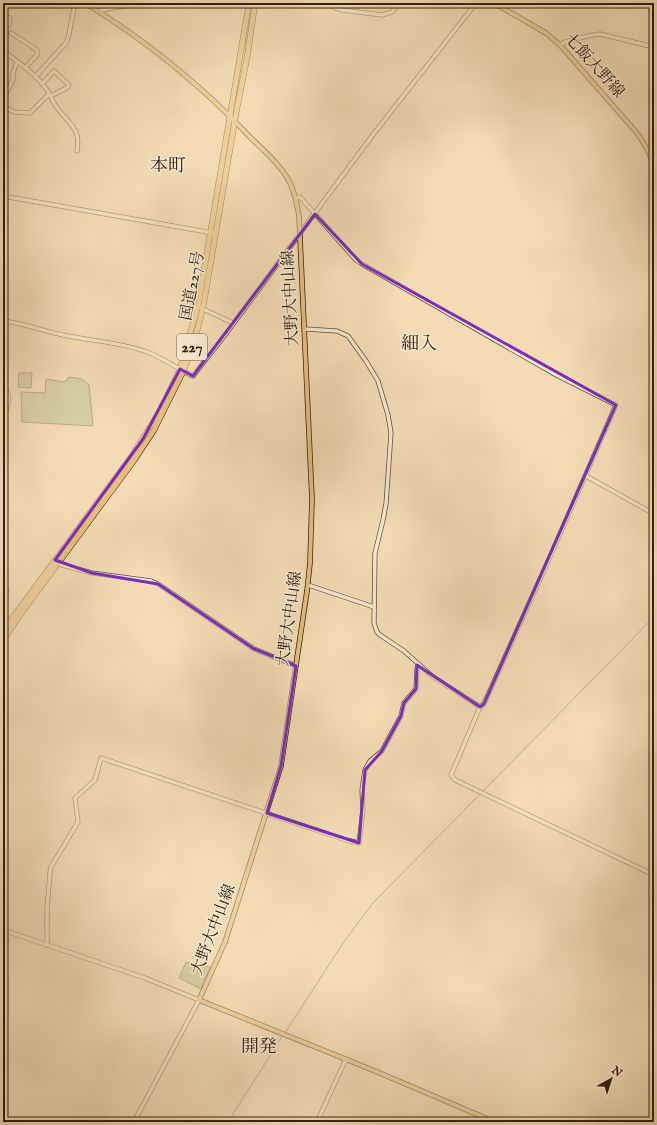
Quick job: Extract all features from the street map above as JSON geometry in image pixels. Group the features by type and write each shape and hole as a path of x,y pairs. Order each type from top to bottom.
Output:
{"highway":[{"name":"国道227号","path":"214,233 250,3"},
{"name":"国道227号","path":"3,631 135,459 154,430 194,342 235,121 255,3"},
{"name":"国道227号","path":"3,640 57,562"}],"main road":[{"name":"大野大中山線","path":"85,3 130,32 163,56 189,77 231,117 283,172 296,198 299,216 312,499 308,585 281,766 225,942 199,1000 346,1059 494,1122"},
{"name":"七飯大野線","path":"494,3 546,33 560,45 637,133 648,150 654,166"}],"street":[{"path":"35,77 68,39 75,3"},
{"path":"98,11 141,3"},
{"path":"328,3 335,8 342,10 382,15 392,12 399,3"},
{"path":"3,321 24,324 59,335 137,348 154,355 193,376 372,136 476,3"},
{"path":"3,16 10,18 9,25"},
{"path":"11,33 36,50 37,55 25,68"},
{"path":"560,45 565,42 600,34 654,47"},
{"path":"3,51 25,68 42,84 53,102 72,124 79,141 77,151"},
{"path":"5,95 13,80 13,73 17,62"},
{"path":"3,106 14,112 30,113 50,95 68,87 69,85 54,71 42,84"},
{"path":"3,196 214,233"},
{"path":"296,198 300,197 356,260 362,264 558,376 616,405 586,476 484,704 480,707 451,776 455,780 654,875"},
{"path":"201,307 233,324"},
{"path":"305,329 337,330 348,336 378,381 388,415 391,433 386,504 375,553 374,622 377,632 404,651 432,676 480,707"},
{"path":"586,476 654,514"},
{"path":"57,562 62,565 92,573 154,582 254,649 296,666"},
{"path":"308,585 374,607"},
{"path":"47,945 47,910 51,867 78,822 75,798 95,780 101,758 359,843 363,810 362,790 365,770 370,761 382,751 401,716 404,703 416,689 418,665"},
{"path":"3,930 145,978 199,1000 134,1122"},
{"path":"317,1122 346,1059"}],"highlighted area":[{"path":"315,214 362,264 616,405 484,704 480,707 417,665 416,689 404,703 401,716 382,751 365,770 359,843 267,813 281,766 296,666 254,649 158,584 92,573 55,560 143,439 180,369 193,376"}],"green space":[{"path":"19,373 32,373 31,388 18,387"},
{"path":"69,377 82,379 89,385 93,426 22,422 21,392 45,393 46,379 64,382"},
{"path":"186,962 210,967 201,989 179,978"}],"waterway":[{"path":"3,383 10,392 11,397 8,413 3,423"},
{"path":"3,620 6,616 9,588"},
{"path":"285,1033 343,943 373,903 654,617"},
{"path":"228,1122 283,1035"}],"district":[{"name":"本町","path":"168,166"},
{"name":"細入","path":"419,344"},
{"name":"開発","path":"259,1047"}]}
